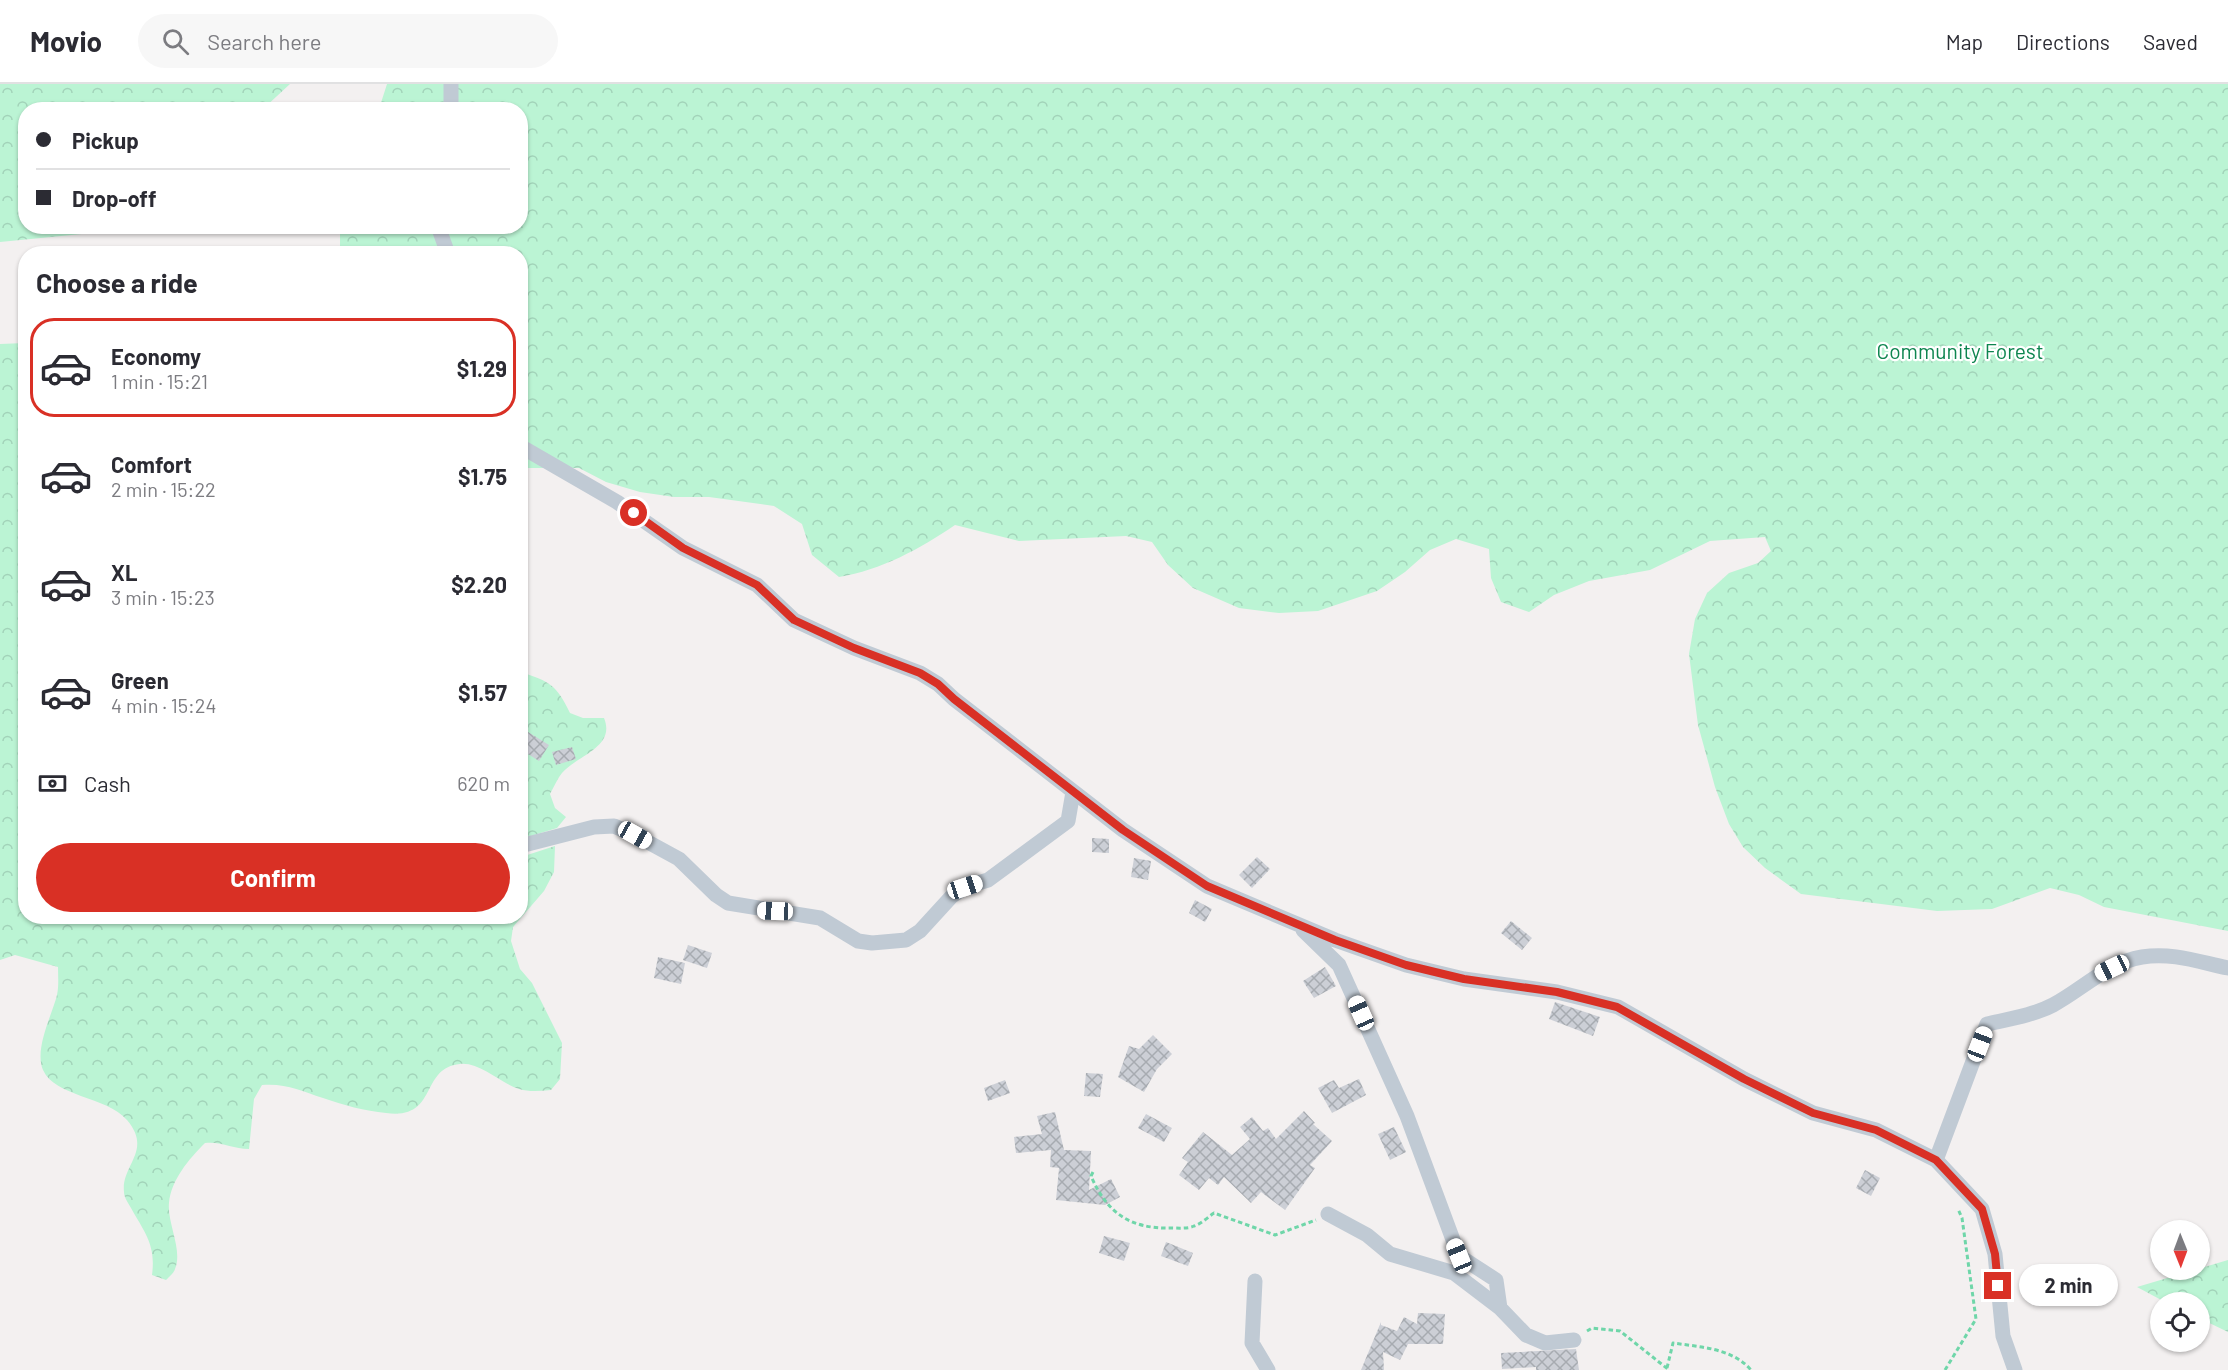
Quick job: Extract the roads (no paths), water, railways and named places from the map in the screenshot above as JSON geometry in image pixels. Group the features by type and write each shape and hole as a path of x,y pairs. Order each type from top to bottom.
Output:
{"street":[{"path":"450,84 451,102"},
{"path":"528,451 617,502 683,548 757,585 794,620 854,648 920,673 938,684 954,699 1123,830 1207,886 1406,965 1464,979 1557,992 1617,1007 1754,1084 1813,1113 1876,1130 1936,1160 1982,1209 1995,1254 2003,1336 2015,1370"},
{"path":"528,844 594,827 614,826 680,860 716,895 728,903 820,918 858,941 893,943 906,940 920,931 952,896 965,887 988,880 1068,821 1073,792"},
{"path":"1293,922 1339,965 1407,1116 1459,1256 1496,1280 1500,1308"},
{"path":"1936,1160 1987,1024 2054,1005 2096,976 2135,959 2172,956 2228,968"},
{"path":"1328,1214 1367,1235 1390,1254 1454,1273 1500,1308 1526,1335 1545,1343 1574,1340"},
{"path":"1256,1281 1252,1343 1268,1370"}],"park label":[{"name":"Community Forest","path":"1960,352"}]}
